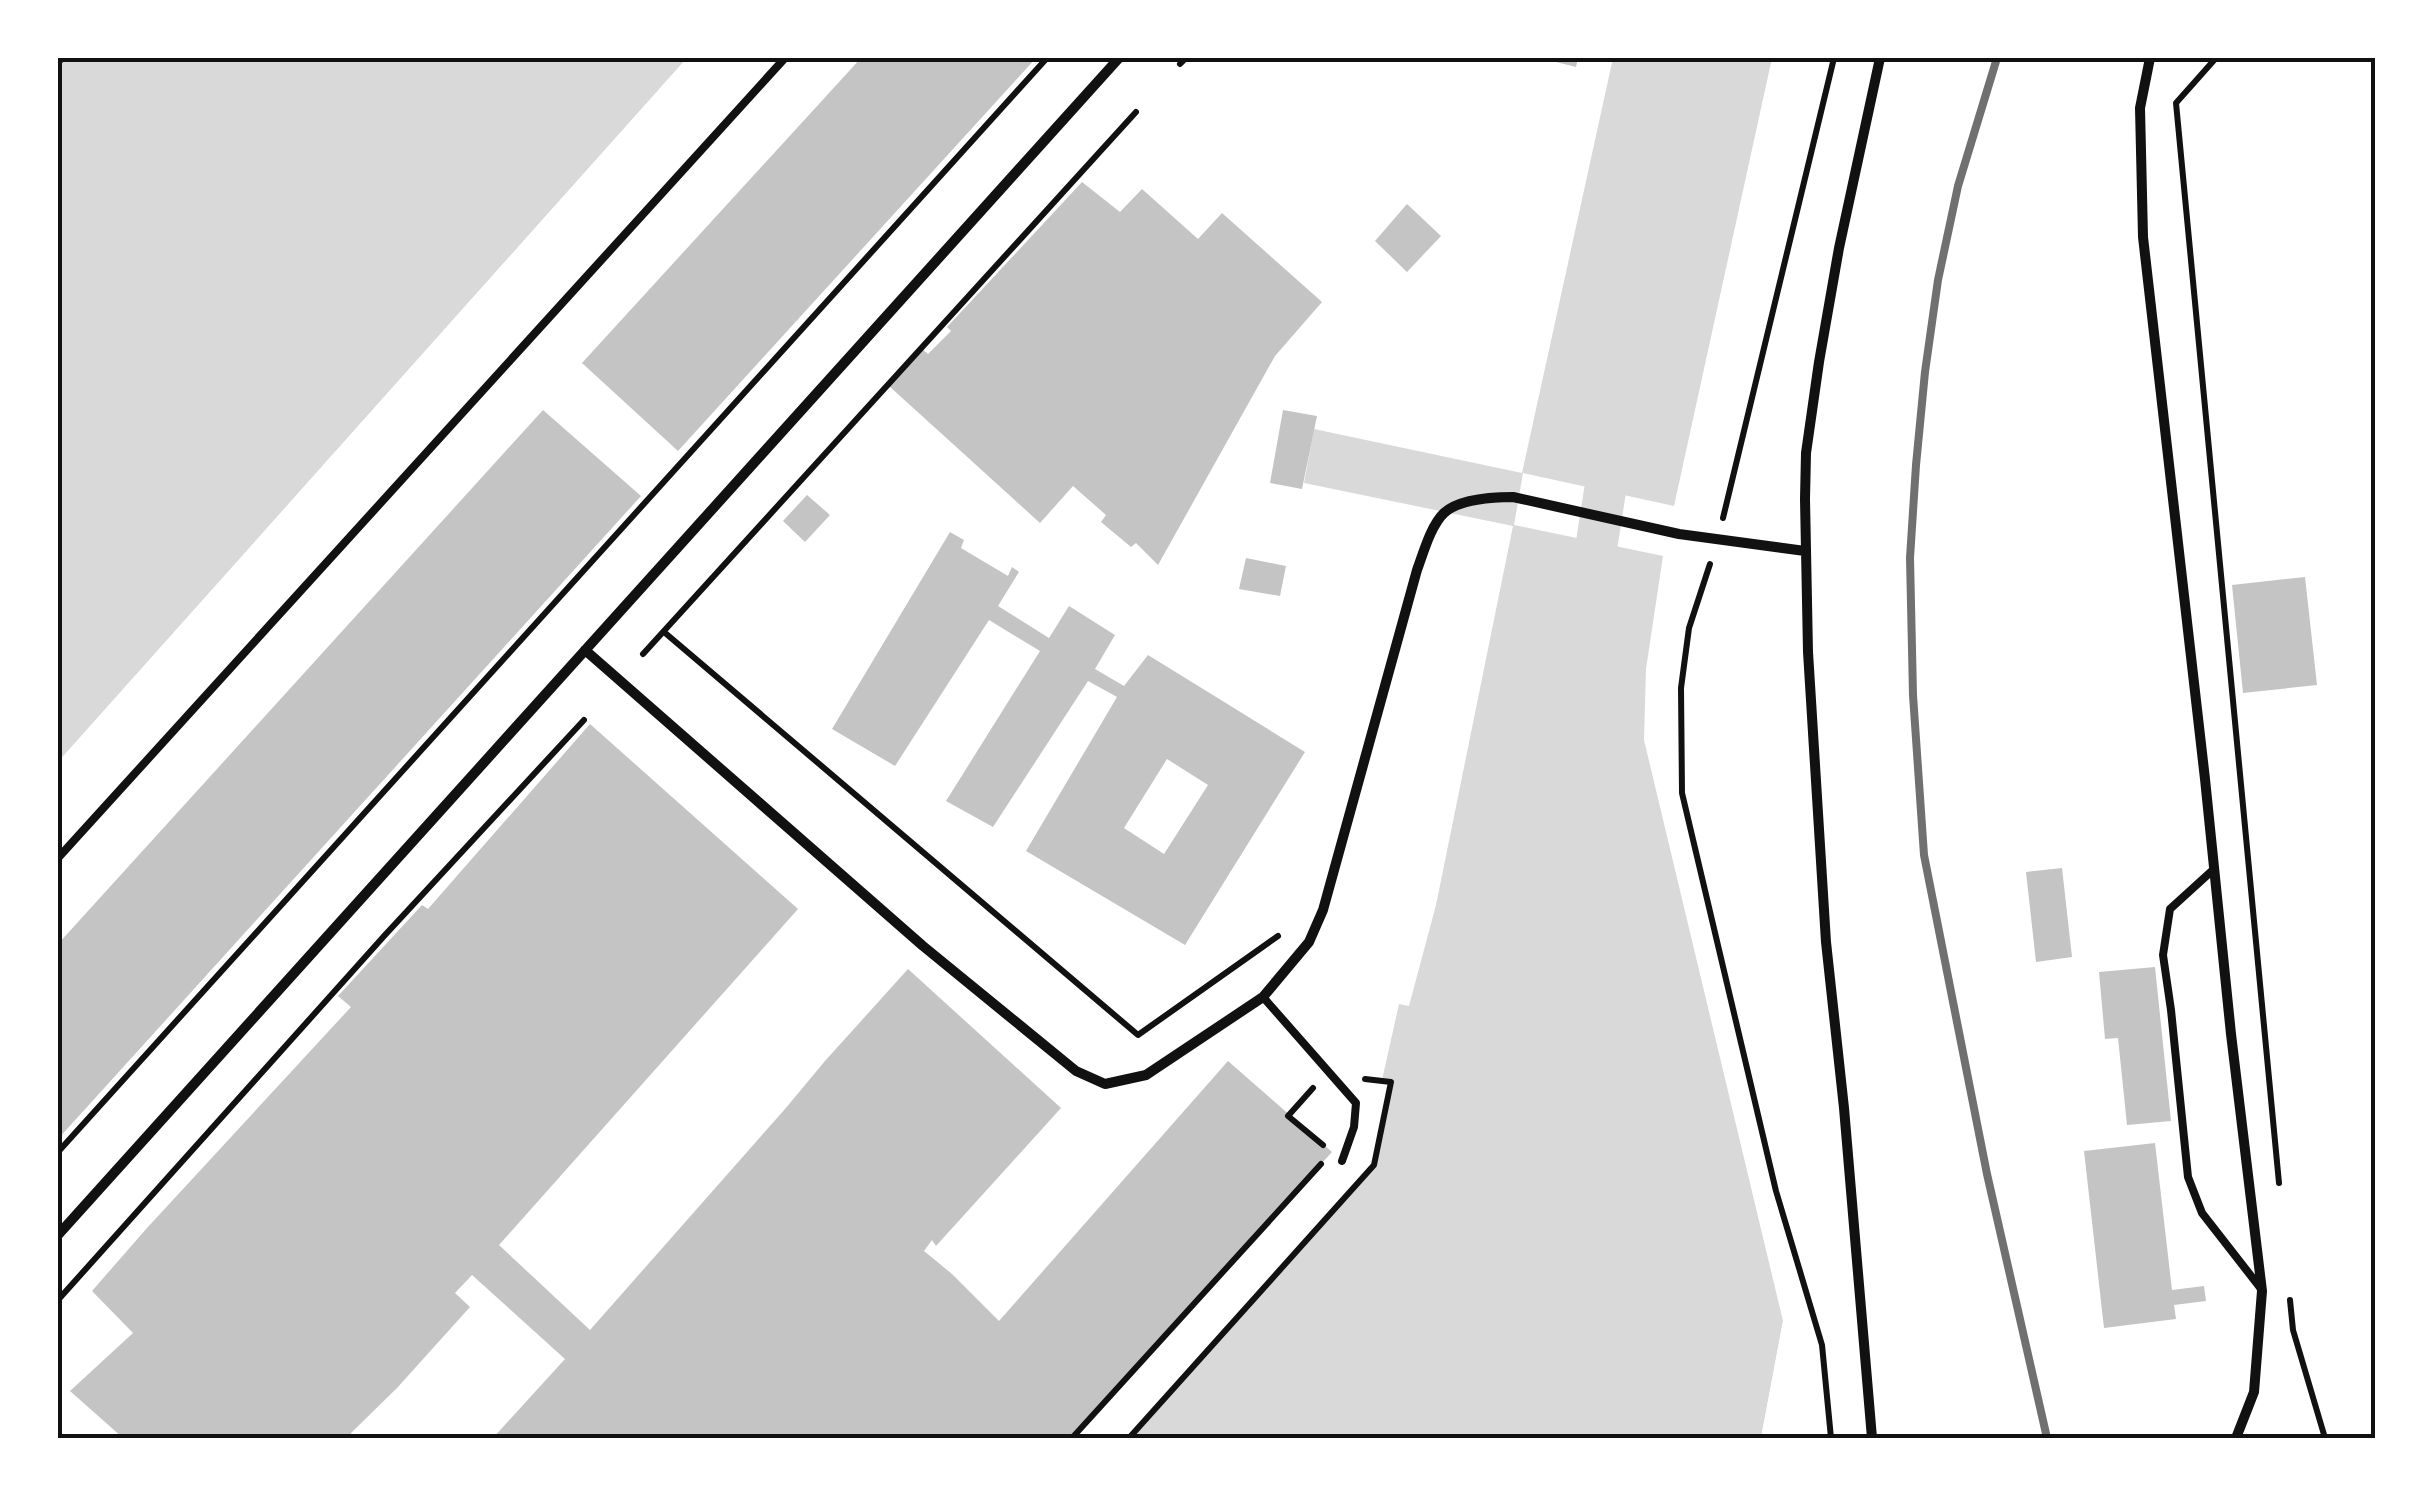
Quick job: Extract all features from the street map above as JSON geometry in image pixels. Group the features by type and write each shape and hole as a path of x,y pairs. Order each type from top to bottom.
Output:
{"street":[{"path":"58,1235 1119,58"},
{"path":"1872,1438 1826,942 1805,551 1806,453 1819,362 1880,58"},
{"path":"2150,58 2140,108 2143,236 2262,1291 2254,1392 2236,1438"},
{"path":"585,650 923,946 1076,1070 1105,1084 1146,1075 1262,997 1310,942 1323,910 1417,570 1426,542 1444,512 1486,498 1513,496 1679,534 1805,551"}],"lane":[{"path":"58,858 786,58"},
{"path":"2214,869 2170,909 2163,955 2188,1177 2202,1213 2262,1291"},
{"path":"1262,997 1356,1103 1354,1127 1342,1161"}],"path":[{"path":"58,63 63,58"},
{"path":"58,1152 1047,58"},
{"path":"1831,1438 1822,1345 1776,1191 1682,793 1682,688 1689,628 1718,540 1834,58"},
{"path":"2216,58 2176,103 2280,1192"},
{"path":"643,654 1136,112"},
{"path":"664,632 1138,1035 1282,934"},
{"path":"58,1300 584,720"},
{"path":"1072,1438 1332,1152 1288,1116 1324,1076"},
{"path":"1129,1438 1374,1165 1391,1082 1362,1078"},
{"path":"2289,1291 2293,1330 2325,1438"}],"shaded area":[{"path":"63,58 687,58 58,762 58,63"},
{"path":"1613,58 1772,58 1674,506 1523,473 1514,525 1663,556 1646,669 1644,740 1783,1321 1761,1438 1129,1438 1374,1165 1391,1082 1382,1080 1399,1004 1409,1006 1436,905 1513,526 1304,483 1314,429 1522,473"}],"pier":[{"path":"687,58 692,58 58,767 58,762"},
{"path":"1783,1321 1786,1329 1766,1438 1761,1438"}],"building":[{"path":"861,58 1036,58 678,451 582,363"},
{"path":"1540,58 1578,58 1576,67"},
{"path":"1082,182 1120,212 1142,189 1198,239 1222,213 1322,302 1275,356 1158,565 1136,543 1131,547 1101,522 1106,515 1073,486 1040,523 889,386 922,349 928,354 951,331 947,327"},
{"path":"1407,204 1441,236 1407,272 1375,241"},
{"path":"543,410 641,496 58,1139 58,944"},
{"path":"1283,410 1317,416 1302,489 1270,483"},
{"path":"807,495 830,515 805,542 783,521"},
{"path":"950,532 964,540 961,548 1008,576 1012,567 1019,572 998,606 1049,638 1069,606 1115,635 1095,669 1124,686 1148,655 1305,752 1185,945 1026,851 1117,697 1088,681 993,827 946,801 1040,651 989,620 895,766 832,729","holes":["1167,759 1208,785 1164,854 1124,828"]},
{"path":"1246,558 1286,566 1280,596 1239,589"},
{"path":"2305,577 2317,685 2243,693 2232,585"},
{"path":"590,724 798,909 499,1245 590,1330 908,969 1061,1108 936,1246 932,1240 924,1251 999,1321 1228,1061 1332,1152 1072,1438 493,1438 565,1359 472,1275 455,1293 470,1307 351,1433 352,1438 123,1438 70,1391 133,1333 92,1291 351,1007 338,996 422,905 428,909"},
{"path":"2062,868 2072,957 2036,962 2026,872"},
{"path":"2155,967 2171,1121 2127,1125 2118,1038 2105,1039 2099,972"},
{"path":"2155,1143 2172,1290 2204,1286 2206,1301 2174,1305 2176,1319 2104,1328 2084,1151"}],"waterway":[{"path":"1588,600 1617,433"}],"railway":[{"path":"1997,58 1958,186 1938,280 1925,372 1910,558 1913,695 1924,855 1987,1174 2047,1438"}]}
